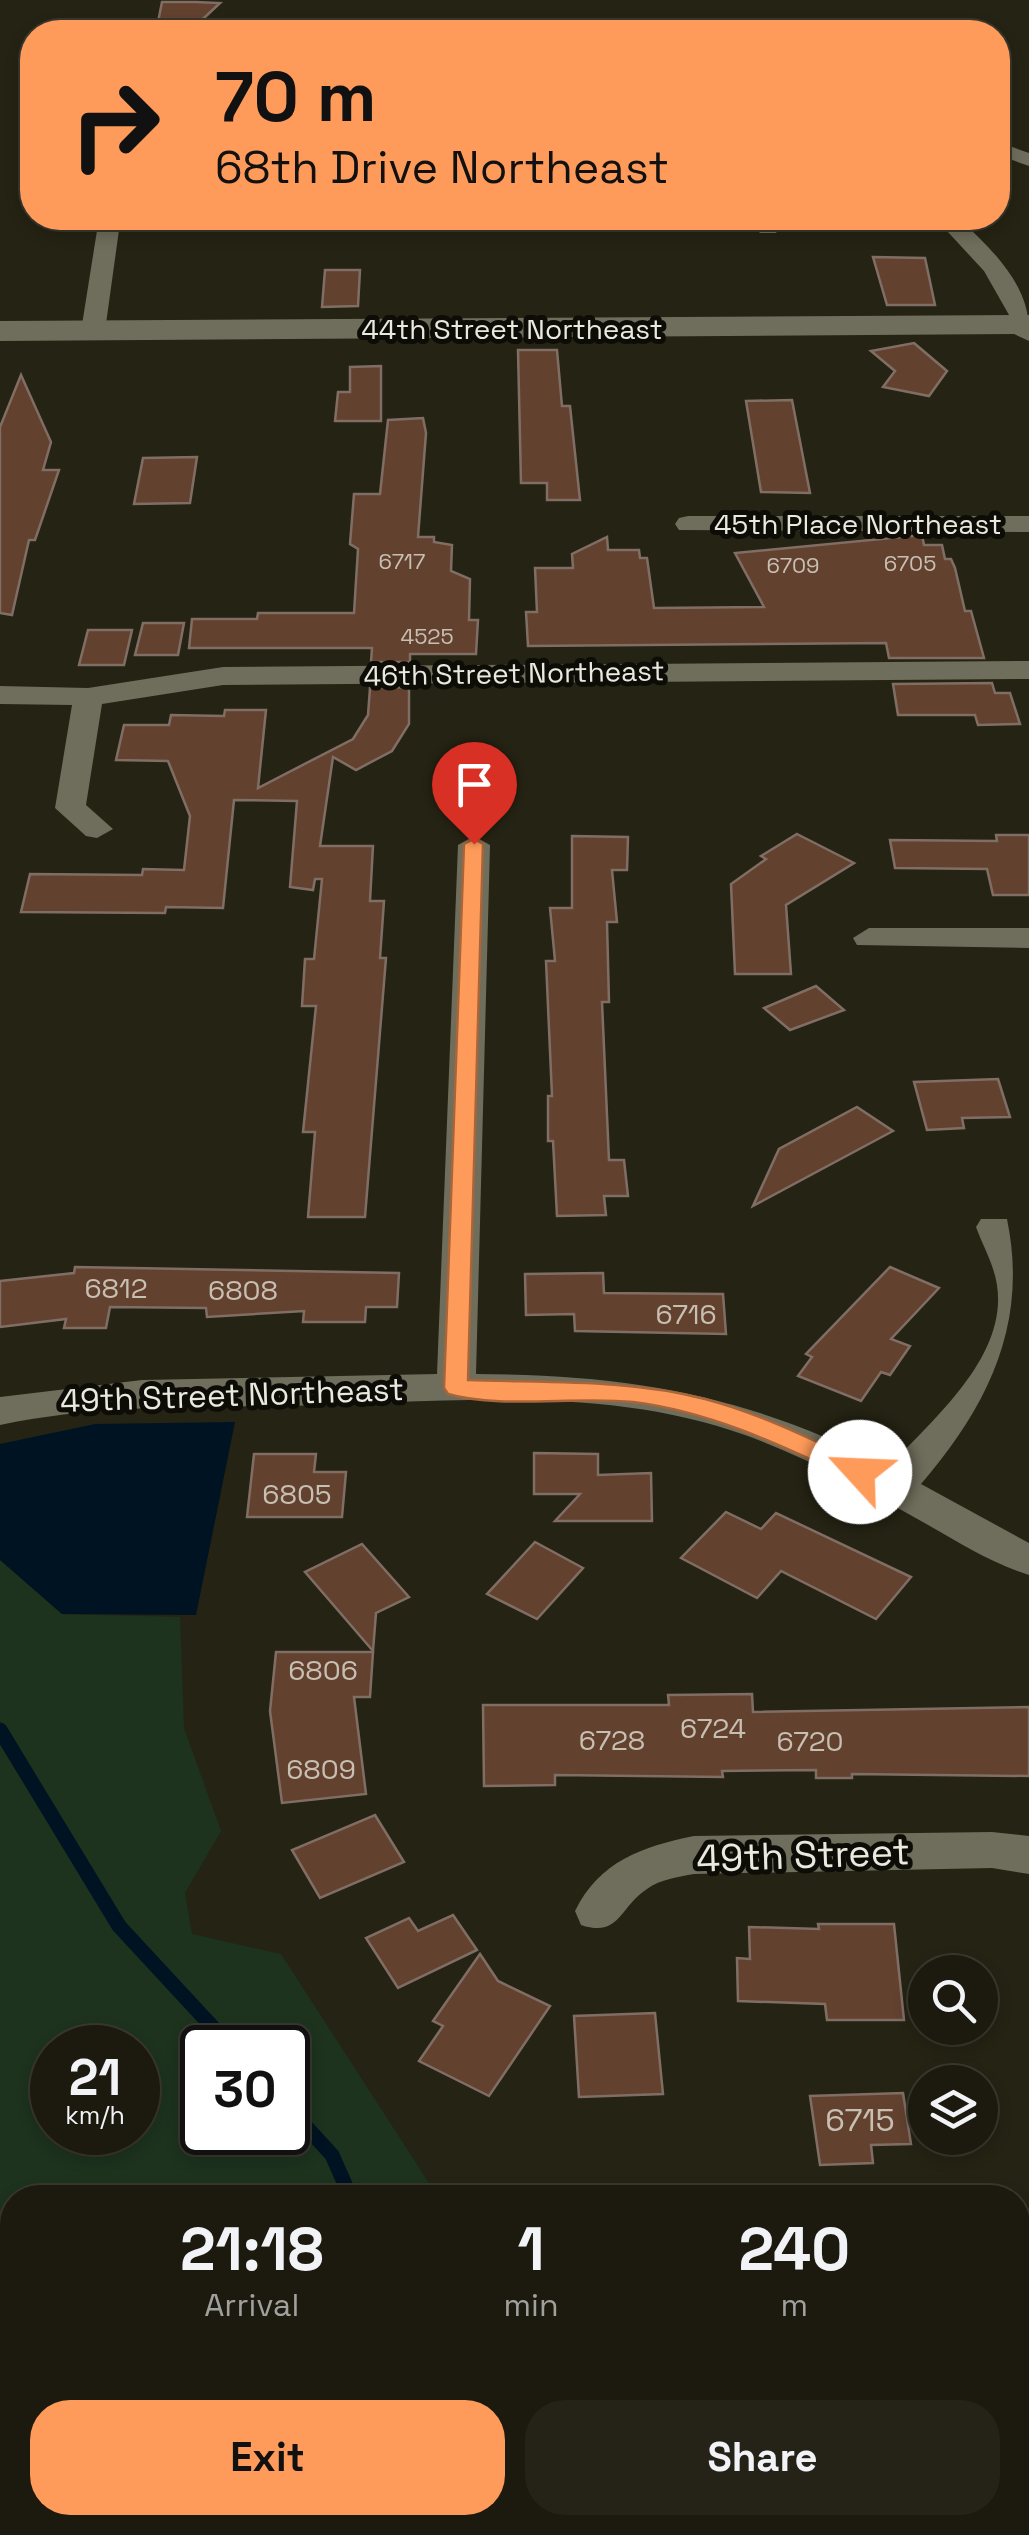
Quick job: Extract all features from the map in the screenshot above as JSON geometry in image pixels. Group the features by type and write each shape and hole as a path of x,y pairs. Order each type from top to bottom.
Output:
{"street":[{"path":"93,331 108,230"},
{"path":"959,230 986,254 1012,290 1027,328"},
{"name":"44th Street Northeast","path":"0,331 1027,328"},
{"name":"45th Place Northeast","path":"688,524 1029,524"},
{"name":"46th Street Northeast","path":"0,695 88,697 223,676 1029,670"},
{"path":"88,697 70,808 97,828"},
{"path":"456,1388 474,844"},
{"path":"869,938 1029,938"},
{"path":"894,1488 1004,1356 1016,1327 1017,1288 994,1227"},
{"name":"49th Street Northeast","path":"0,1410 49,1399 84,1397 456,1388 632,1394 702,1406 758,1425 894,1488 1029,1560"},
{"name":"49th Street","path":"598,1911 614,1884 651,1863 694,1854 992,1850 1029,1855"}],"green space":[{"path":"0,1560 62,1614 180,1617 184,1728 221,1831 185,1893 192,1934 281,1954 430,2185 0,2185"}],"water":[{"path":"235,1422 196,1615 62,1614 0,1560 0,1444 95,1424"}],"building":[{"path":"162,2 220,3 202,20 158,20"},
{"path":"873,257 925,258 935,305 887,305"},
{"path":"325,270 360,270 358,306 322,307"},
{"path":"914,343 947,371 929,396 883,387 895,371 871,351"},
{"path":"518,350 557,350 562,406 570,406 580,500 547,500 547,483 521,483"},
{"path":"381,366 381,421 335,421 338,392 350,392 350,367"},
{"path":"21,375 51,442 43,470 59,470 35,540 29,540 12,615 0,613 0,427"},
{"path":"792,400 810,493 761,492 746,401"},
{"path":"423,418 426,433 418,537 434,537 434,542 452,545 451,571 470,579 469,620 478,620 476,654 410,654 410,662 371,662 372,648 189,648 192,619 257,619 258,613 354,613 358,549 350,544 354,494 380,494 388,420"},
{"path":"197,457 190,503 134,504 143,458"},
{"path":"922,535 924,545 942,545 945,559 951,559 965,611 971,611 984,658 889,658 886,643 528,646 526,612 537,612 535,568 573,568 572,554 607,537 608,550 639,550 640,558 647,558 654,608 764,607 735,553"},
{"path":"143,623 184,623 178,655 135,655"},
{"path":"88,630 132,630 124,665 79,665"},
{"path":"992,683 995,693 1010,693 1020,724 978,725 975,715 898,715 893,684"},
{"path":"409,687 409,724 392,751 356,770 333,757 320,846 373,846 370,901 384,901 380,958 386,958 365,1217 308,1217 315,1132 303,1132 316,1006 302,1006 305,959 314,959 322,879 315,879 313,890 290,887 297,801 234,800 223,908 166,907 165,913 21,912 30,874 142,875 143,869 184,870 190,816 168,761 116,760 124,725 169,725 171,715 224,716 225,710 266,710 258,788 353,739 368,715 370,688"},
{"path":"797,834 854,863 786,905 791,974 735,974 731,884 766,859 761,856"},
{"path":"996,835 1029,835 1029,895 993,895 987,869 895,868 890,840 997,841"},
{"path":"572,836 628,837 627,870 612,870 617,922 607,922 609,1002 602,1002 609,1160 624,1160 628,1196 604,1196 606,1215 557,1216 553,1141 548,1141 548,1096 552,1096 546,961 555,961 550,908 572,908"},
{"path":"816,986 844,1010 790,1030 764,1008"},
{"path":"998,1079 1010,1117 962,1118 964,1128 927,1130 914,1082"},
{"path":"857,1107 893,1131 753,1206 779,1149"},
{"path":"75,1267 399,1273 397,1307 366,1307 365,1322 303,1322 304,1311 207,1317 206,1308 110,1307 106,1328 64,1328 66,1319 0,1327 0,1281 74,1273"},
{"path":"890,1267 939,1288 891,1339 910,1346 890,1375 881,1372 861,1401 798,1376 812,1357 806,1354"},
{"path":"603,1273 604,1293 723,1294 726,1334 575,1331 574,1314 526,1315 525,1274"},
{"path":"534,1453 598,1454 598,1475 651,1473 652,1521 555,1521 580,1494 534,1494"},
{"path":"254,1454 316,1454 314,1472 346,1472 342,1517 247,1517"},
{"path":"726,1512 761,1529 776,1513 911,1577 876,1619 781,1571 757,1598 681,1558"},
{"path":"535,1542 583,1568 537,1619 487,1594"},
{"path":"362,1544 409,1597 376,1613 373,1651 305,1572"},
{"path":"276,1652 373,1652 370,1697 354,1697 366,1794 282,1803 270,1711"},
{"path":"752,1694 753,1712 1029,1707 1029,1776 852,1774 852,1778 816,1778 816,1770 722,1771 723,1777 555,1775 555,1785 484,1786 483,1705 669,1705 668,1695"},
{"path":"375,1815 404,1862 320,1898 292,1850"},
{"path":"453,1915 477,1950 398,1988 366,1938 409,1918 418,1931"},
{"path":"818,1924 894,1924 904,2020 827,2020 825,2004 738,2001 737,1958 750,1959 749,1927 819,1929"},
{"path":"480,1954 498,1981 550,2006 489,2096 419,2061 443,2026 433,2021"},
{"path":"655,2013 663,2094 579,2097 574,2016"},
{"path":"903,2093 908,2144 871,2145 873,2163 820,2165 810,2096"}],"waterway":[{"path":"0,1730 119,1926 211,2025"},
{"path":"310,2131 332,2155 345,2185"}],"route":[{"path":"474,844 456,1388 632,1394 702,1406 758,1425 860,1472"}]}
